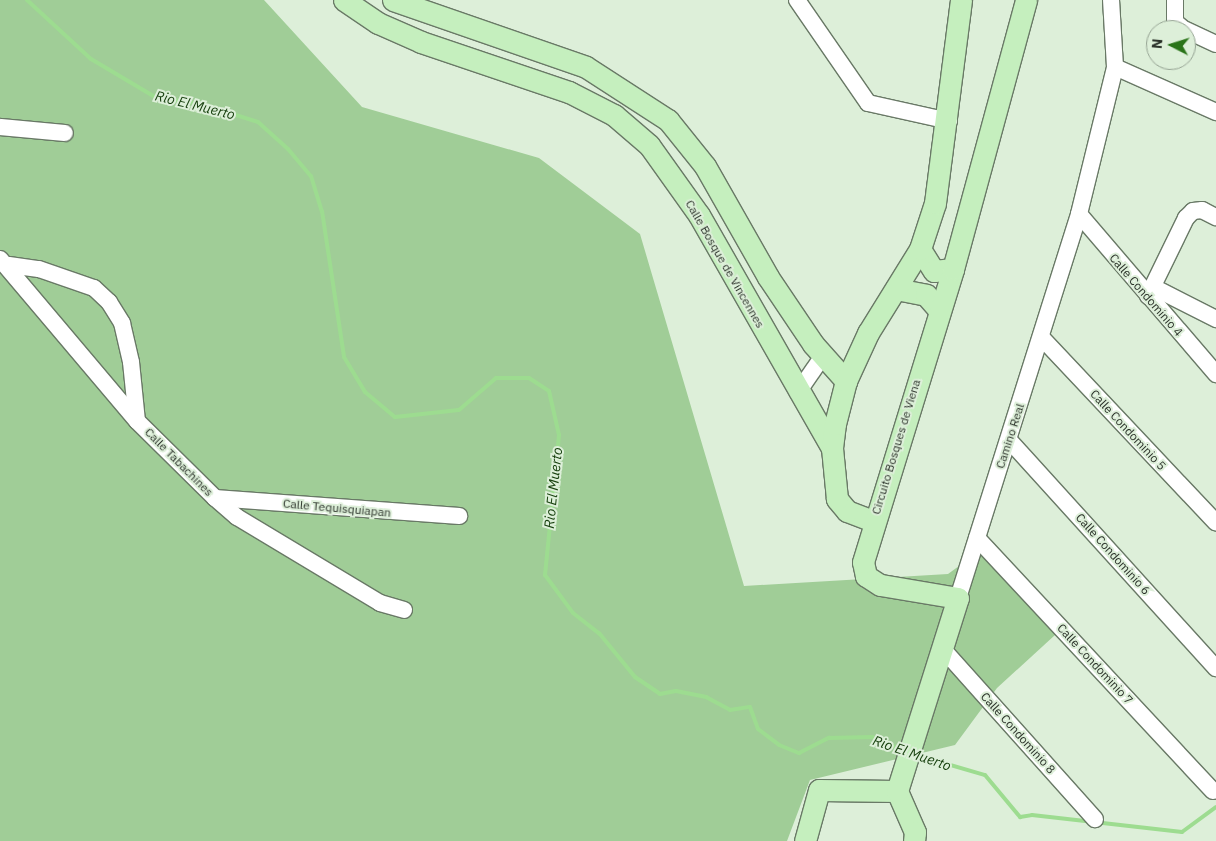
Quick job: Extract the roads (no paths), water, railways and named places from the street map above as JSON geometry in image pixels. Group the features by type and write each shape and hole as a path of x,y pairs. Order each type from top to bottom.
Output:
{"main road":[{"name":"Calle Bosque de Vincennes","path":"344,0 378,23 421,42 569,92 614,116 649,145 699,215 798,392 832,448"},
{"path":"393,0 586,67 668,120 705,166 768,277 823,356 846,381"},
{"name":"Circuito Bosques de Viena","path":"961,0 949,121 937,194 920,249 868,333 846,381 832,448 837,499 847,511 873,521 953,269 1026,0"},
{"path":"920,249 934,272 953,269"},
{"path":"896,289 926,295 939,310"},
{"path":"873,521 863,562 866,576 880,585 958,598"},
{"name":"Camino Real","path":"899,787 918,717 958,598"},
{"path":"805,841 819,790 899,787 919,838"}],"street":[{"path":"798,0 868,103 949,121"},
{"name":"Camino Real","path":"958,598 1009,440 1078,214 1115,66 1111,0"},
{"path":"1175,0 1180,20"},
{"path":"1196,35 1216,44"},
{"path":"1115,66 1216,112"},
{"path":"0,127 65,133"},
{"path":"1216,217 1193,210 1186,218 1150,292 1216,319"},
{"name":"Calle Condominio 4","path":"1078,214 1150,292 1216,374"},
{"path":"4,262 39,270 94,288 110,302 122,323 132,362 137,421"},
{"name":"Calle Tabachines","path":"4,262 137,421 215,498 238,517 380,603 404,610"},
{"name":"Calle Condominio 5","path":"1041,336 1216,523"},
{"path":"798,392 823,356"},
{"name":"Calle Condominio 6","path":"1009,440 1216,668"},
{"name":"Calle Tequisquiapan","path":"215,498 459,516"},
{"name":"Calle Condominio 7","path":"977,538 1213,791"},
{"name":"Calle Condominio 8","path":"941,647 1095,820"}],"waterway":[{"name":"Rio El Muerto","path":"27,0 91,59 155,97 201,104 258,122 288,149 311,176 322,211 344,357 365,392 395,417 459,410 496,378 529,378 549,391 559,435 545,575 573,613 599,633 635,677 660,694 676,691 706,697 730,710 750,707 758,729 779,745 799,753 829,738 872,737 902,750"},
{"name":"Rio El Muerto","path":"916,755 985,775 1020,817 1032,815 1182,832 1216,807"}]}
